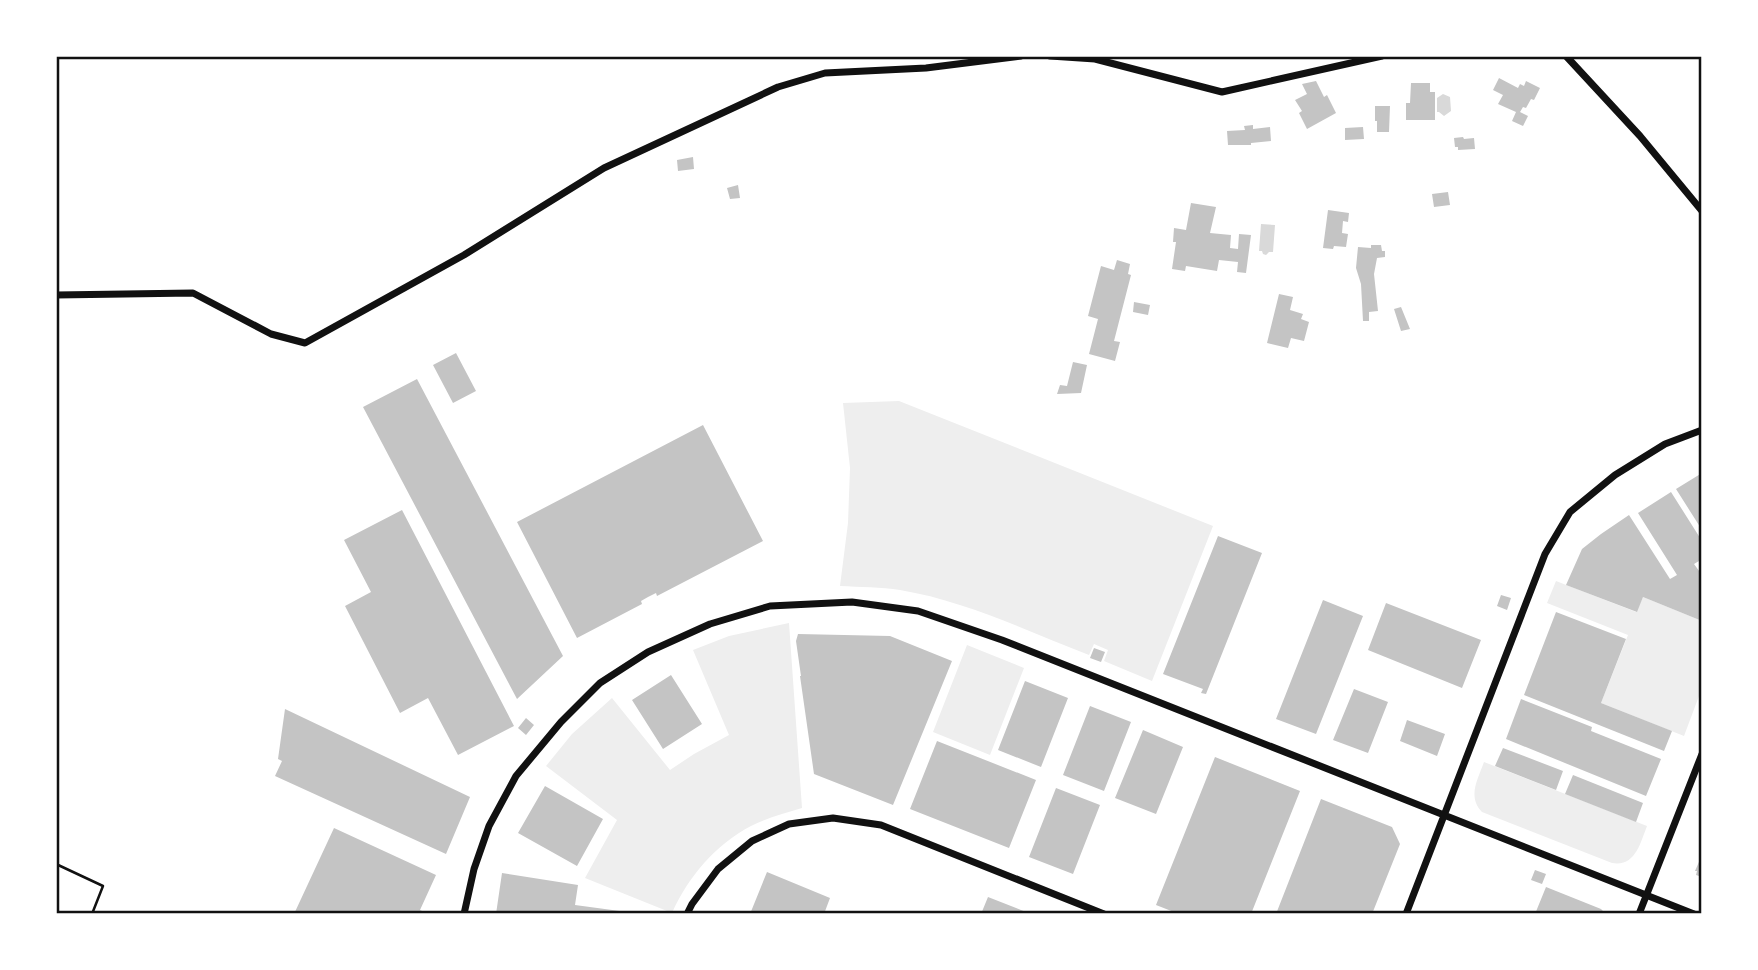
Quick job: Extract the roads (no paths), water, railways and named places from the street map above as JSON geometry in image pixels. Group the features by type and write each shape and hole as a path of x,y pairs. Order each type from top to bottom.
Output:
{"street":[{"path":"56,295 193,293 271,334 305,343 464,255 604,168 778,87 825,73 926,68 1021,56"},
{"path":"1050,56 1095,59 1222,92 1382,56"},
{"path":"1566,56 1640,136 1702,211"},
{"path":"1406,914 1545,554 1570,512 1615,475 1665,444 1702,430"},
{"path":"464,914 474,869 489,826 516,776 571,712 600,684 648,652 710,624 770,606 852,602 918,611 1015,645 1694,914"},
{"path":"1639,914 1702,754"},
{"path":"687,914 691,904 718,869 751,841 789,824 833,818 881,825 1104,914"}]}
